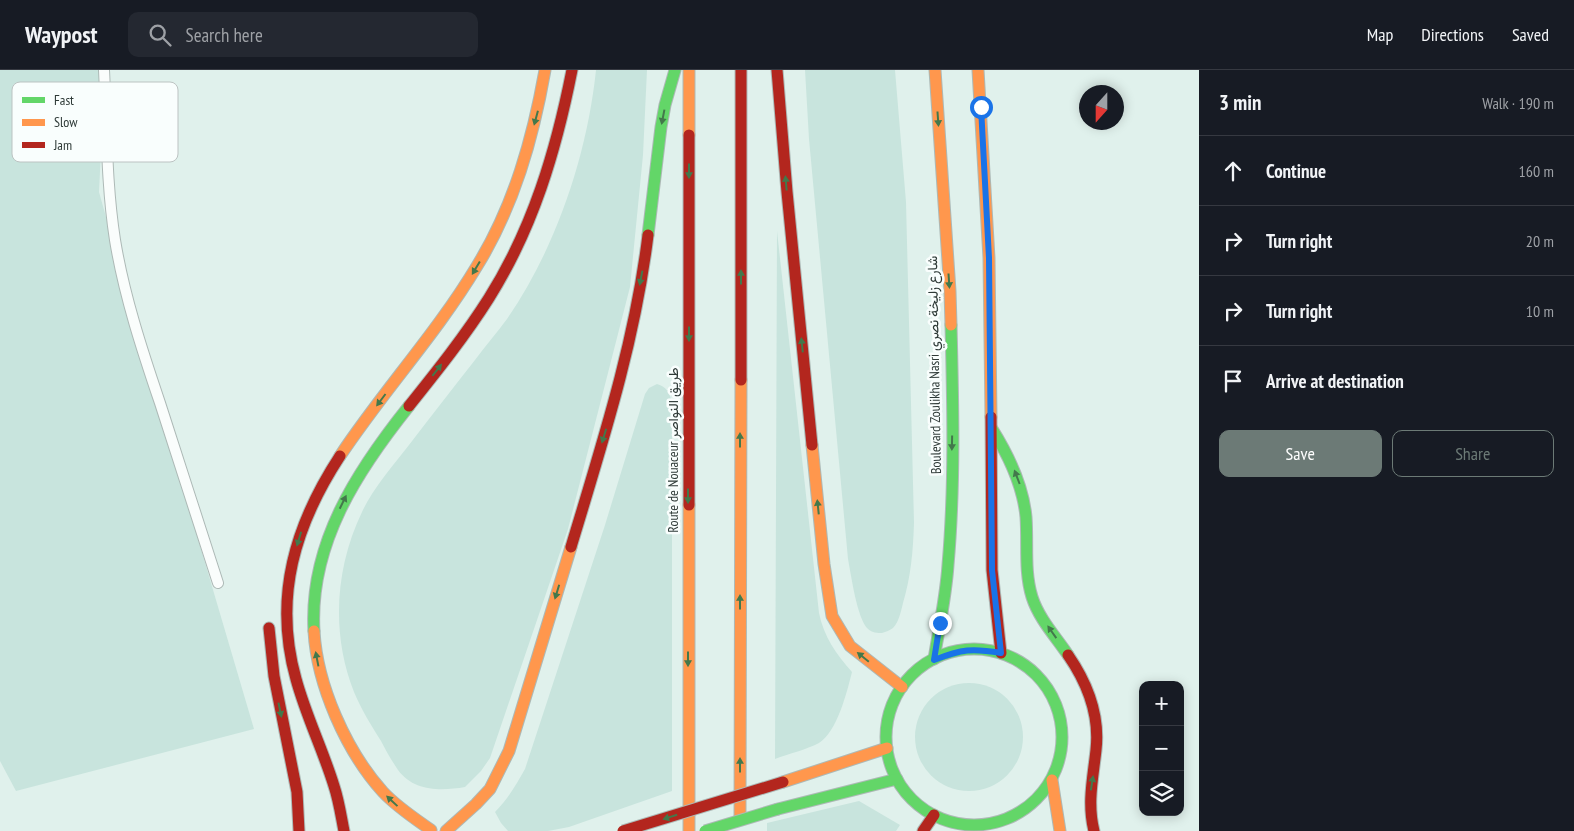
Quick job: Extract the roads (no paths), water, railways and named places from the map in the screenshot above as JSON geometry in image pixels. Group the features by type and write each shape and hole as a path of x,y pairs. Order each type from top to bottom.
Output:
{"main road":[{"path":"344,831 334,785 305,711 291,663 287,638 286,612 287,587 292,562 300,533 323,483 346,447 459,293 475,269 502,219 523,166 538,111 545,70"},
{"path":"433,830 391,800 376,784 363,767 330,704 316,655 313,629 314,604 321,554 344,499 361,470 472,324 509,265 526,229 548,173 564,112 572,70"},
{"path":"446,831 490,789 512,742 617,393 629,344 645,259 661,127 665,105 676,70"},
{"name":"Route de Nouaceur طريق النواصر","path":"688,831 689,70"},
{"path":"740,831 741,70"},
{"path":"777,70 787,192 821,535 832,616 850,646 902,686"},
{"name":"Boulevard Zoulikha Nasri شارع زليخة نصري","path":"934,660 948,567 953,406 950,291 935,70"},
{"path":"978,70 989,258 992,570 1001,653"},
{"path":"992,427 1011,463 1023,496 1026,514 1029,581 1032,596 1046,624 1080,673 1093,706 1097,741 1090,812 1094,831"},
{"path":"276,590 292,562"},
{"path":"270,614 269,639 271,659 298,800 299,831"},
{"path":"978,649 1001,653 1017,660 1044,683 1053,697 1059,713 1062,747 1052,780 1044,792 1023,811 986,828 958,823 934,815 913,800 892,769 887,748 887,727 892,706 902,686 922,667 934,660 955,652 978,649"},
{"path":"623,831 887,748"},
{"path":"705,831 778,809 897,779"},
{"path":"1052,780 1060,831"},
{"path":"923,831 934,815"},
{"path":"412,830 433,830"}],"lane":[{"path":"107,162 115,240 125,288 138,335 218,583"}]}
